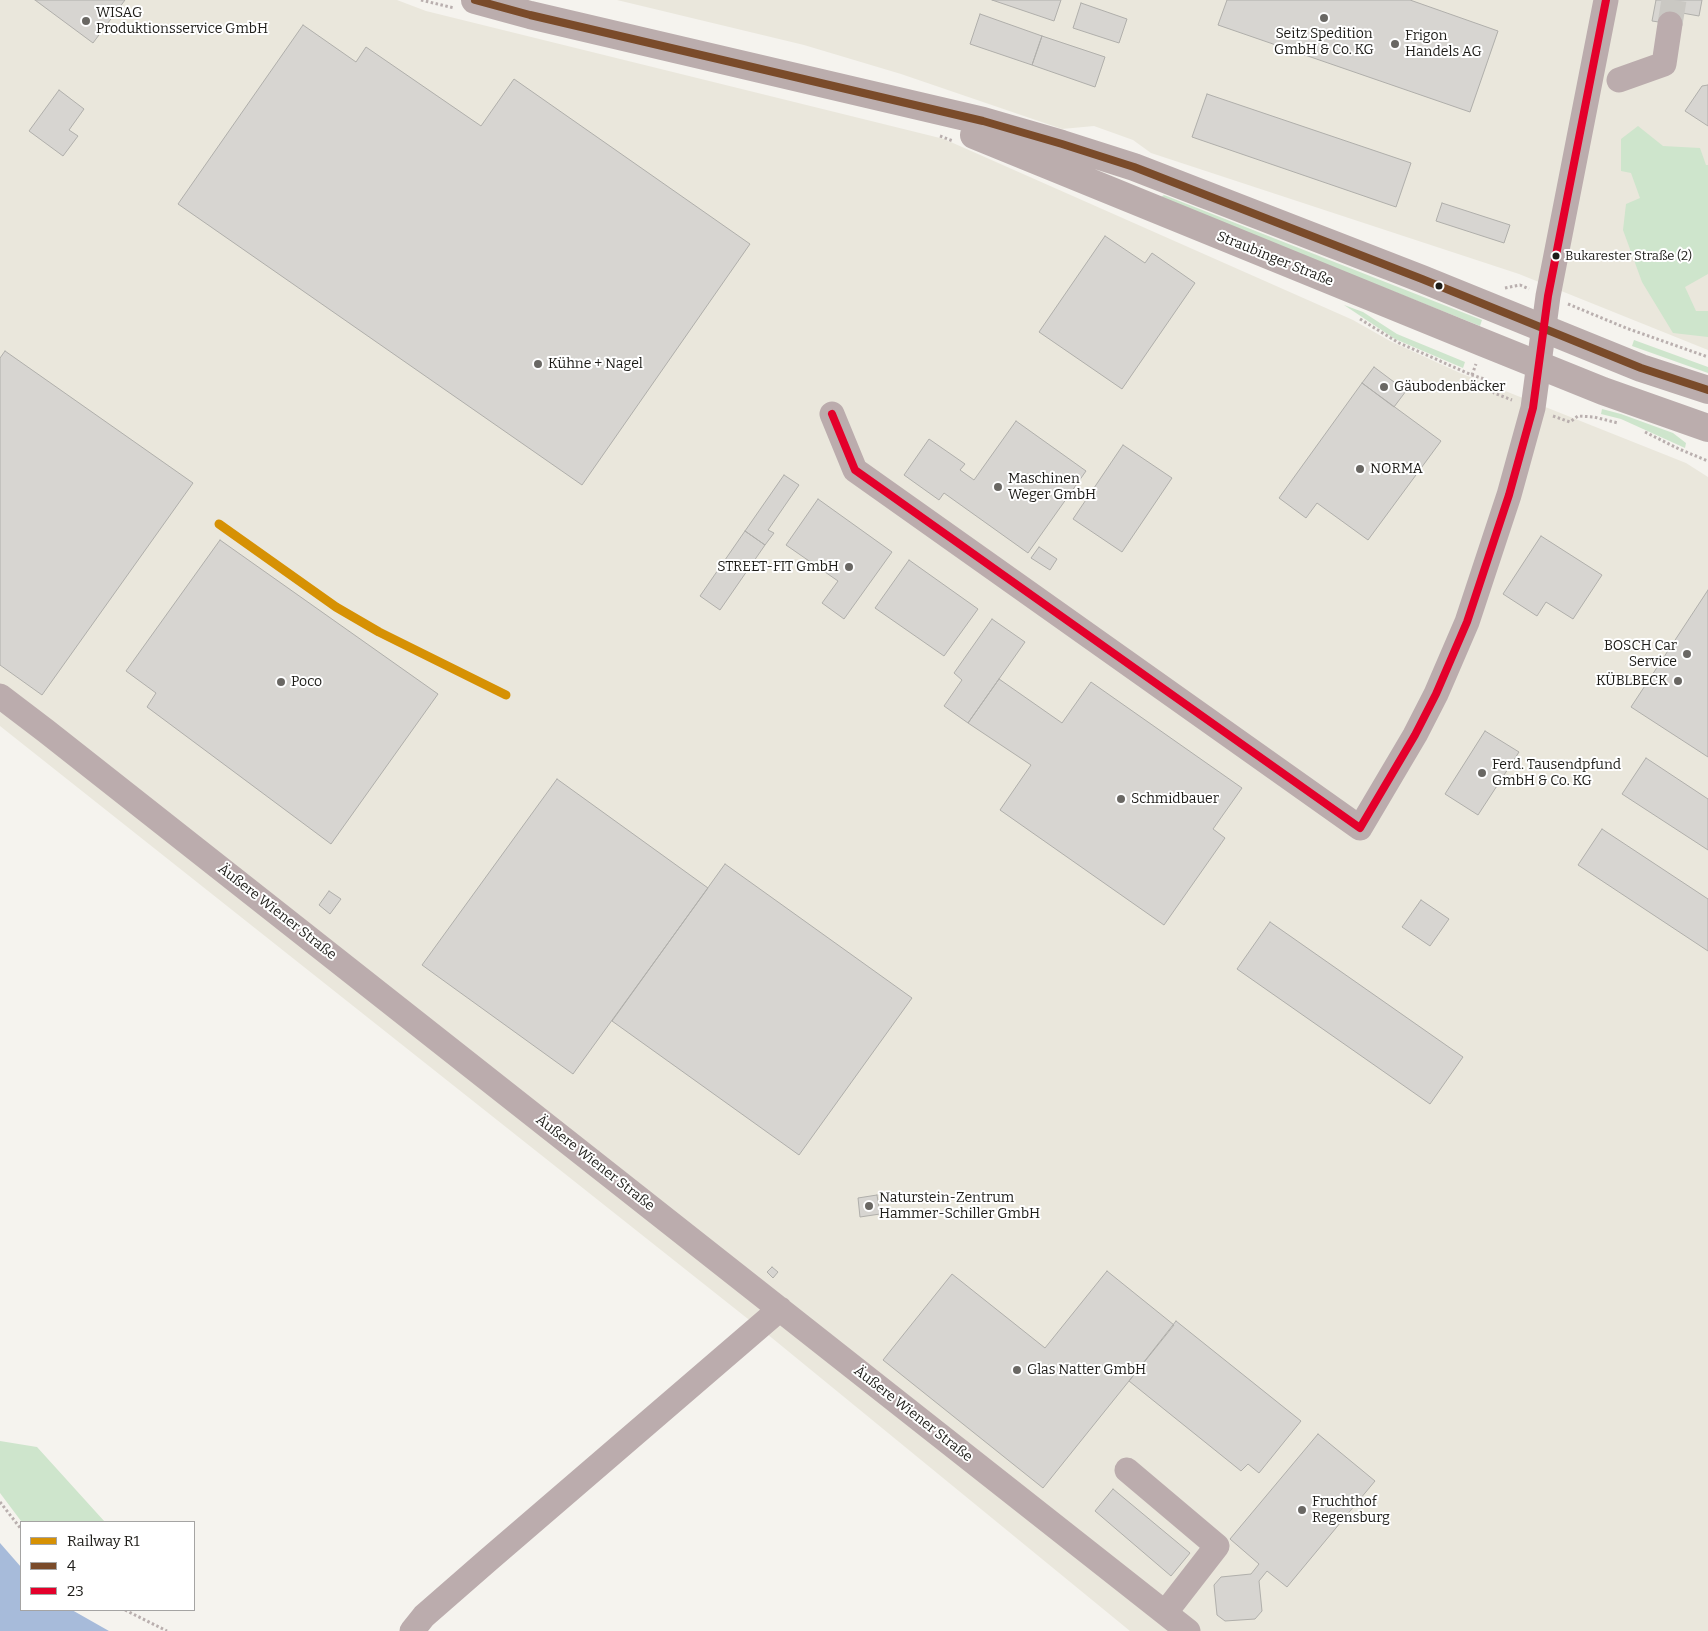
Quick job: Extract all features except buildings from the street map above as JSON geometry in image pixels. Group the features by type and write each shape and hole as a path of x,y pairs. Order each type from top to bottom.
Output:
{"main road":[{"name":"Straubinger Straße","path":"467,5 530,15 983,121 1062,144 1134,167 1641,368 1708,390"},
{"name":"Straubinger Straße","path":"842,88 994,142 1291,266 1538,365 1603,391 1708,428"}],"street":[{"path":"832,414 855,470 1360,828 1436,694 1468,622 1511,486 1532,408 1548,296 1606,0"},
{"path":"1618,80 1664,64 1670,24"},
{"name":"Äußere Wiener Straße","path":"0,696 1188,1631"},
{"path":"412,1631 424,1616 487,1560 780,1309"},
{"path":"1127,1470 1218,1546 1165,1613"}],"path":[{"path":"421,0 467,5"},
{"path":"932,133 959,144"},
{"path":"1505,287 1520,285 1626,328 1708,357"},
{"path":"0,1502 20,1528"},
{"path":"127,1611 166,1631"}],"shaded area":[{"path":"0,0 397,0 426,11 944,139 1353,320 1390,341 1460,373 1686,463 1708,477 1708,1631 1130,1631 772,1338 0,726"},
{"path":"617,0 1708,0 1708,350 1519,274 1151,153 1133,140 1094,126 1062,129 901,74 804,45"}],"green space":[{"path":"1638,126 1663,146 1700,148 1706,165 1708,165 1708,274 1685,287 1696,311 1708,311 1708,337 1673,333 1642,282 1623,230 1626,204 1640,198 1631,173 1621,171 1621,139"},
{"path":"1164,195 1482,320 1480,326 1159,198"},
{"path":"1344,305 1363,312 1397,334 1465,362 1463,368 1395,339"},
{"path":"1634,340 1708,367 1708,373 1632,346"},
{"path":"1602,409 1673,433 1686,443 1685,448 1621,419 1601,414"},
{"path":"0,1441 37,1447 104,1521 21,1521 0,1493"}],"water":[{"path":"0,1543 20,1566 20,1611 74,1611 109,1631 0,1631"}],"tunnel":[{"path":"1670,24 1674,0"}],"rail line":[{"name":"R1","path":"219,524 336,607 379,632 506,695"}],"transit line":[{"name":"4","path":"475,0 530,15 983,121 1062,144 1134,167 1422,279 1641,368 1708,390"},
{"name":"23","path":"832,414 855,470 1360,828 1415,735 1436,694 1467,622 1509,495 1533,408 1548,296 1606,0"}],"place":[{"name":"Seitz Spedition GmbH & Co. KG","path":"1324,18"},
{"name":"WISAG Produktionsservice GmbH","path":"86,21"},
{"name":"Frigon Handels AG","path":"1395,44"},
{"name":"Bukarester Straße (2)","path":"1556,256"},
{"name":"Kühne + Nagel","path":"538,364"},
{"name":"Gäubodenbäcker","path":"1384,387"},
{"name":"NORMA","path":"1360,469"},
{"name":"Maschinen Weger GmbH","path":"998,487"},
{"name":"STREET-FIT GmbH","path":"849,567"},
{"name":"BOSCH Car Service","path":"1687,654"},
{"name":"KÜBLBECK","path":"1678,681"},
{"name":"Poco","path":"281,682"},
{"name":"Ferd. Tausendpfund GmbH & Co. KG","path":"1482,773"},
{"name":"Schmidbauer","path":"1121,799"},
{"name":"Naturstein-Zentrum Hammer-Schiller GmbH","path":"869,1206"},
{"name":"Glas Natter GmbH","path":"1017,1370"},
{"name":"Fruchthof Regensburg","path":"1302,1510"}]}
